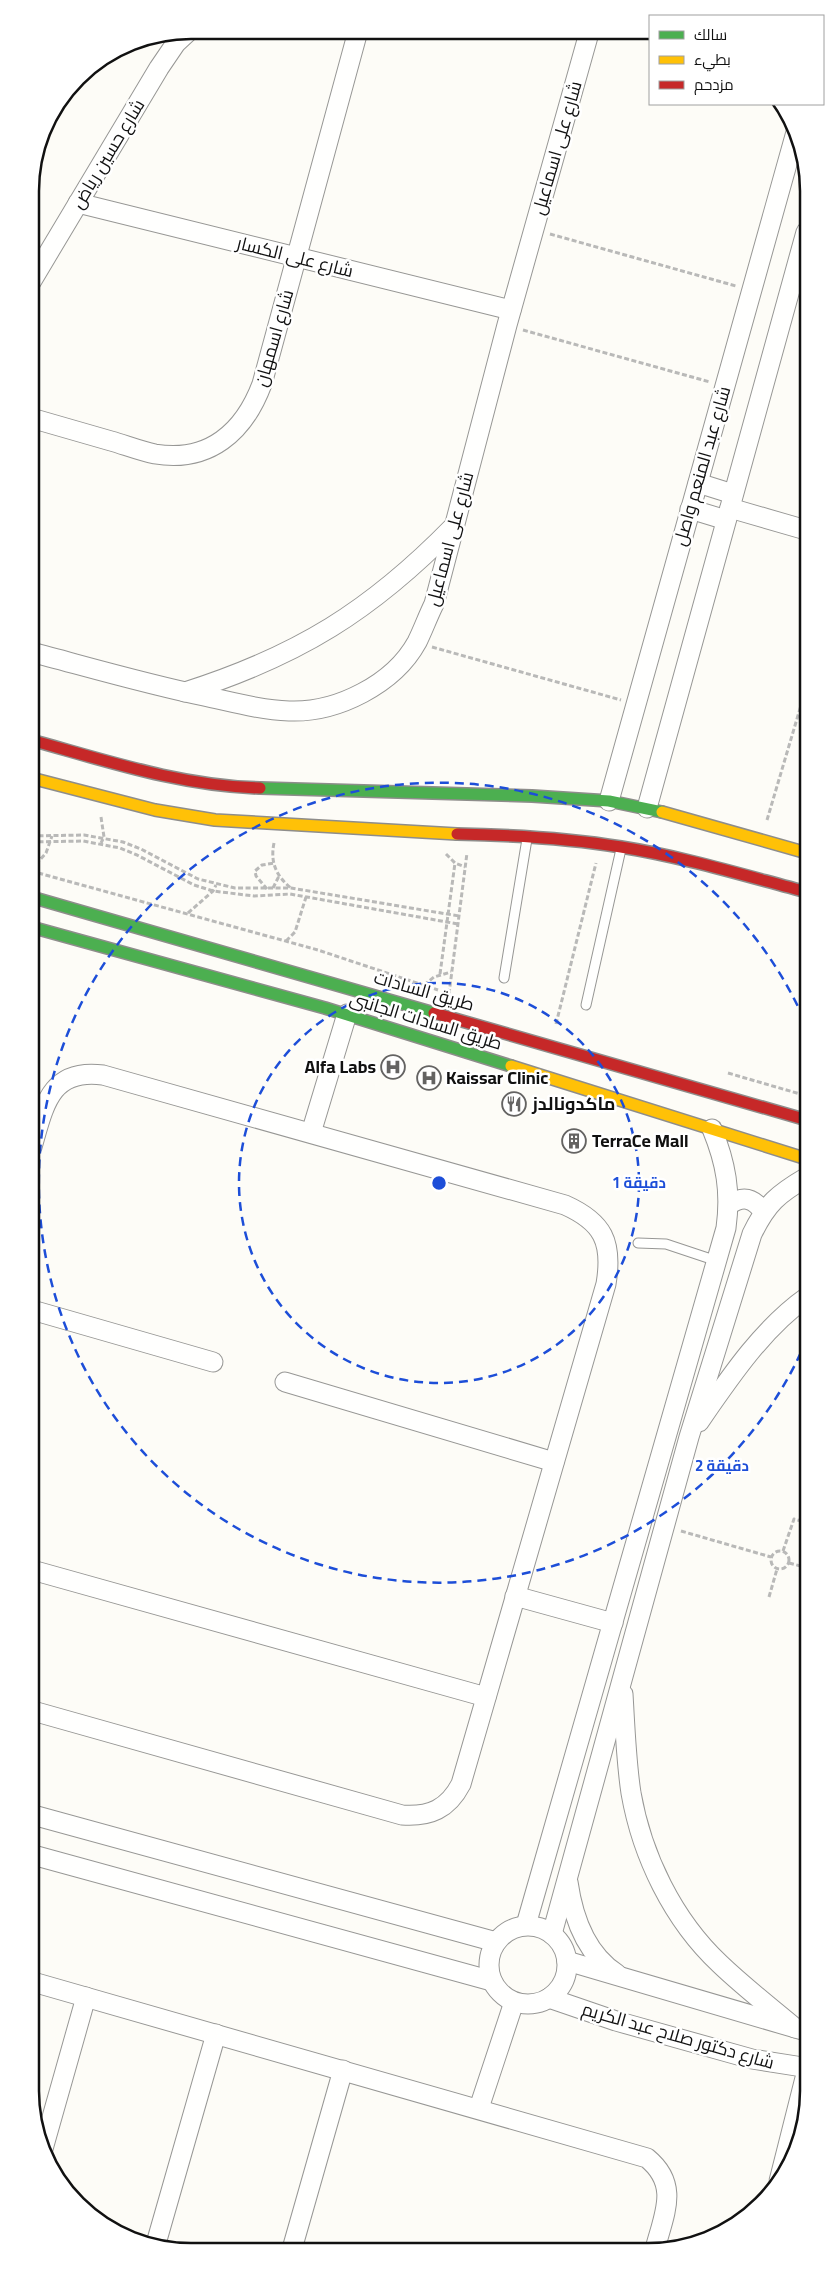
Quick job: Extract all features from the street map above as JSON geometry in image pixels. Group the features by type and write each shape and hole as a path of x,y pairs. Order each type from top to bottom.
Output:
{"main road":[{"path":"39,742 152,774 226,787 571,797 609,801 647,808 762,840 790,853 800,853"},
{"path":"39,780 156,810 215,820 402,832 528,836 621,847 792,883 800,888"},
{"path":"402,832 433,793"},
{"name":"طريق السادات","path":"39,899 195,942 800,1118"},
{"name":"طريق السادات الجانبى","path":"39,929 346,1014 800,1157"},
{"path":"155,961 195,942"},
{"path":"536,1042 584,1089"}],"street":[{"name":"شارع حسين رياض","path":"39,267 164,62 180,39"},
{"name":"شارع اسمهان","path":"39,420 155,454 178,455 201,451 222,441 240,425 254,406 262,384 356,39"},
{"name":"شارع على اسماعيل","path":"39,654 184,692 261,709 291,712 320,708 349,700 375,686 398,666 416,643 434,604 509,318 587,39"},
{"name":"شارع عبد المنعم واصل","path":"609,801 793,144"},
{"name":"شارع على الكسار","path":"78,203 297,257 509,318"},
{"name":"شارع عبد المنعم واصل","path":"647,808 800,254"},
{"path":"698,484 730,507 800,528"},
{"path":"690,509 730,507"},
{"path":"184,692 228,678 270,661 343,621 388,588 422,558 454,525"},
{"path":"311,1133 346,1014"},
{"path":"39,1125 48,1097 58,1085 71,1076 87,1073 103,1075 564,1205 583,1213 598,1226 607,1244 610,1264 606,1284 461,1784 454,1797 437,1810 416,1816 402,1814 39,1713"},
{"path":"526,1925 726,1228 729,1205 728,1178 722,1153 712,1129"},
{"path":"552,1934 689,1437 752,1234 763,1211 783,1191 800,1181"},
{"path":"729,1205 738,1199 748,1198 757,1202 763,1211"},
{"path":"689,1437 745,1359 774,1326 800,1304"},
{"path":"39,1312 213,1362"},
{"path":"285,1382 554,1462"},
{"path":"629,1566 652,1571"},
{"path":"39,1572 486,1698"},
{"path":"515,1596 612,1623"},
{"path":"622,1680 631,1793 640,1830 653,1868 671,1902 700,1942 719,1964 800,2028"},
{"path":"39,1817 496,1942"},
{"path":"39,1857 492,1982"},
{"path":"567,1876 571,1901 578,1924 590,1946 605,1966 626,1980"},
{"path":"526,1925 540,1927 552,1934 563,1946 567,1961 563,1982 549,1998 532,2004 514,2002 501,1994 492,1982 488,1965 489,1957 496,1942 512,1928 526,1925"},
{"path":"567,1961 626,1980 800,2029"},
{"path":"39,1984 479,2108 647,2158 661,2172 668,2192 656,2243"},
{"path":"46,2137 86,1997"},
{"name":"شارع دكتور صلاح عبد الكريم","path":"549,1998 616,2021 752,2059 800,2065"},
{"path":"479,2108 514,2002"},
{"path":"156,2239 216,2034"},
{"path":"294,2243 343,2070"},
{"path":"785,2157 800,2098"}],"lane":[{"path":"504,978 528,836"},
{"path":"586,1005 621,847"},
{"path":"638,1243 666,1244 717,1260"}],"path":[{"path":"534,230 751,290"},
{"path":"509,318 725,386"},
{"path":"416,643 636,704"},
{"path":"762,840 800,709"},
{"path":"101,814 104,837 101,843"},
{"path":"39,836 84,835 104,837 141,849 191,876 216,885 236,888 291,888 459,916"},
{"path":"39,861 46,853 52,836"},
{"path":"39,842 83,841 101,843 137,855 194,885 214,891 234,894 290,894 458,924"},
{"path":"274,843 274,863 279,876 291,888"},
{"path":"442,847 455,863 465,867"},
{"path":"448,994 468,847"},
{"path":"556,1024 598,855"},
{"path":"267,889 256,876 255,871 262,864 274,863"},
{"path":"440,974 455,863"},
{"path":"39,873 286,941 458,996"},
{"path":"273,888 279,876"},
{"path":"188,913 214,891 216,885"},
{"path":"286,941 295,932 306,897"},
{"path":"346,904 347,897"},
{"path":"424,985 440,974 451,972"},
{"path":"547,1022 565,1027"},
{"path":"725,1072 800,1094"},
{"path":"783,1551 794,1519 800,1521"},
{"path":"664,1526 771,1557"},
{"path":"777,1569 771,1562 771,1557 774,1553 783,1551"},
{"path":"783,1551 787,1554 789,1563"},
{"path":"789,1563 800,1566"},
{"path":"777,1569 782,1569 789,1563"},
{"path":"769,1597 777,1569"}],"traffic: fast":[{"path":"260,788 532,796 609,801 662,812"},
{"path":"39,899 434,1013"},
{"path":"39,929 325,1008 511,1066"}],"traffic: slow":[{"path":"39,780 155,810 215,820 457,834"},
{"path":"662,812 800,851"},
{"path":"511,1066 800,1157"}],"traffic: jam":[{"path":"39,742 144,771 202,783 260,788"},
{"path":"457,834 580,841 621,847 691,861 800,890"},
{"path":"434,1013 800,1118"}],"place":[{"name":"Alfa Labs","path":"393,1067"},
{"name":"Kaissar Clinic","path":"429,1078"},
{"name":"ماكدونالدز","path":"514,1104"},
{"name":"TerraCe Mall","path":"574,1141"}]}
